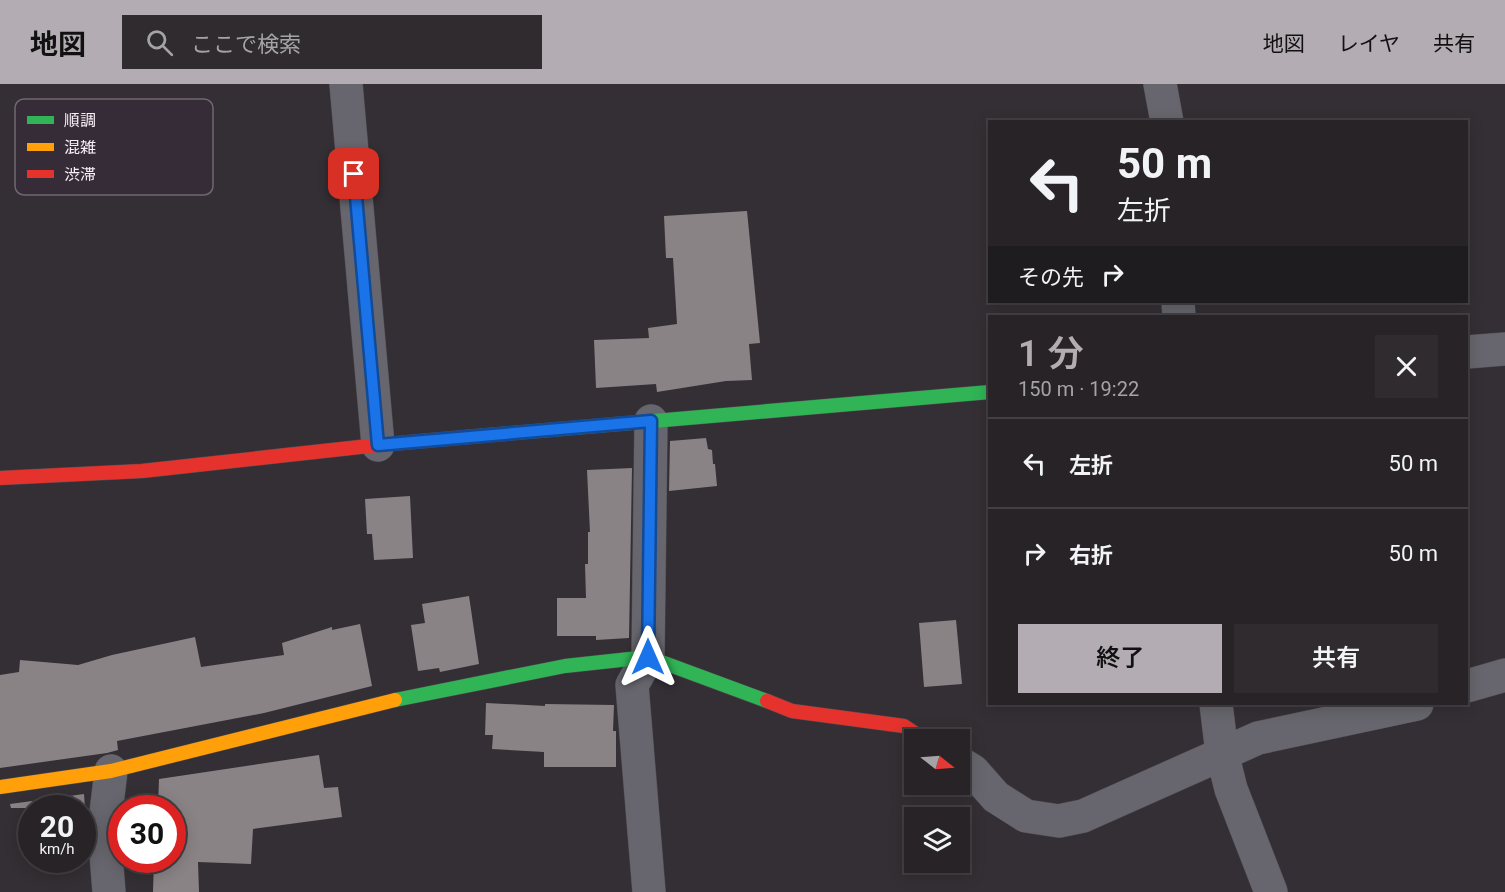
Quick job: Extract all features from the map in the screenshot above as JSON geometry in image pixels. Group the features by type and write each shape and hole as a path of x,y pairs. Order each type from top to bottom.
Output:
{"street":[{"path":"346,84 378,445"},
{"path":"1160,84 1167,120"},
{"path":"1468,352 1505,349"},
{"path":"0,478 142,471 378,445 988,392"},
{"path":"649,892 632,684 648,657 651,421"},
{"path":"0,787 111,771 390,701 564,666 648,657 792,711 904,726 908,729"},
{"path":"1468,686 1505,675"},
{"path":"1216,705 1222,753 1231,789 1270,892"},
{"path":"970,769 996,797 1026,816 1059,822 1083,816 1257,738 1412,705"},
{"path":"109,892 104,829 111,771"}],"building":[{"path":"747,211 760,343 749,344 752,380 726,381 657,392 656,384 596,388 594,340 649,338 648,328 677,324 673,258 666,258 664,216"},
{"path":"706,438 708,449 712,450 717,486 669,491 670,441"},
{"path":"632,468 629,638 596,640 596,636 557,636 557,598 586,598 585,564 588,564 588,532 590,532 587,470"},
{"path":"410,496 413,558 374,560 372,534 367,534 365,499"},
{"path":"469,596 479,664 440,672 439,668 418,671 411,625 425,623 422,604"},
{"path":"956,620 962,684 924,687 919,623"},
{"path":"360,624 372,686 264,713 117,741 118,750 107,753 0,768 0,675 19,672 20,660 78,665 112,655 195,637 201,667 284,655 282,643 332,627 332,630"},
{"path":"486,703 545,706 545,704 614,705 613,731 616,731 616,767 544,767 544,752 492,749 493,735 485,735"},
{"path":"319,755 324,788 338,787 342,817 253,829 251,864 198,862 199,892 153,892 154,873 186,873 186,795 158,795 159,779"},
{"path":"18,803 18,808 11,808 10,804"}],"traffic: fast":[{"path":"467,437 988,392"},
{"path":"395,700 565,666 648,657 767,701"}],"traffic: slow":[{"path":"0,787 111,771 395,700"}],"traffic: jam":[{"path":"0,478 142,471 467,437"},
{"path":"767,701 792,711 904,726 908,729"}],"route":[{"path":"354,174 378,445 651,421 648,657"}]}
